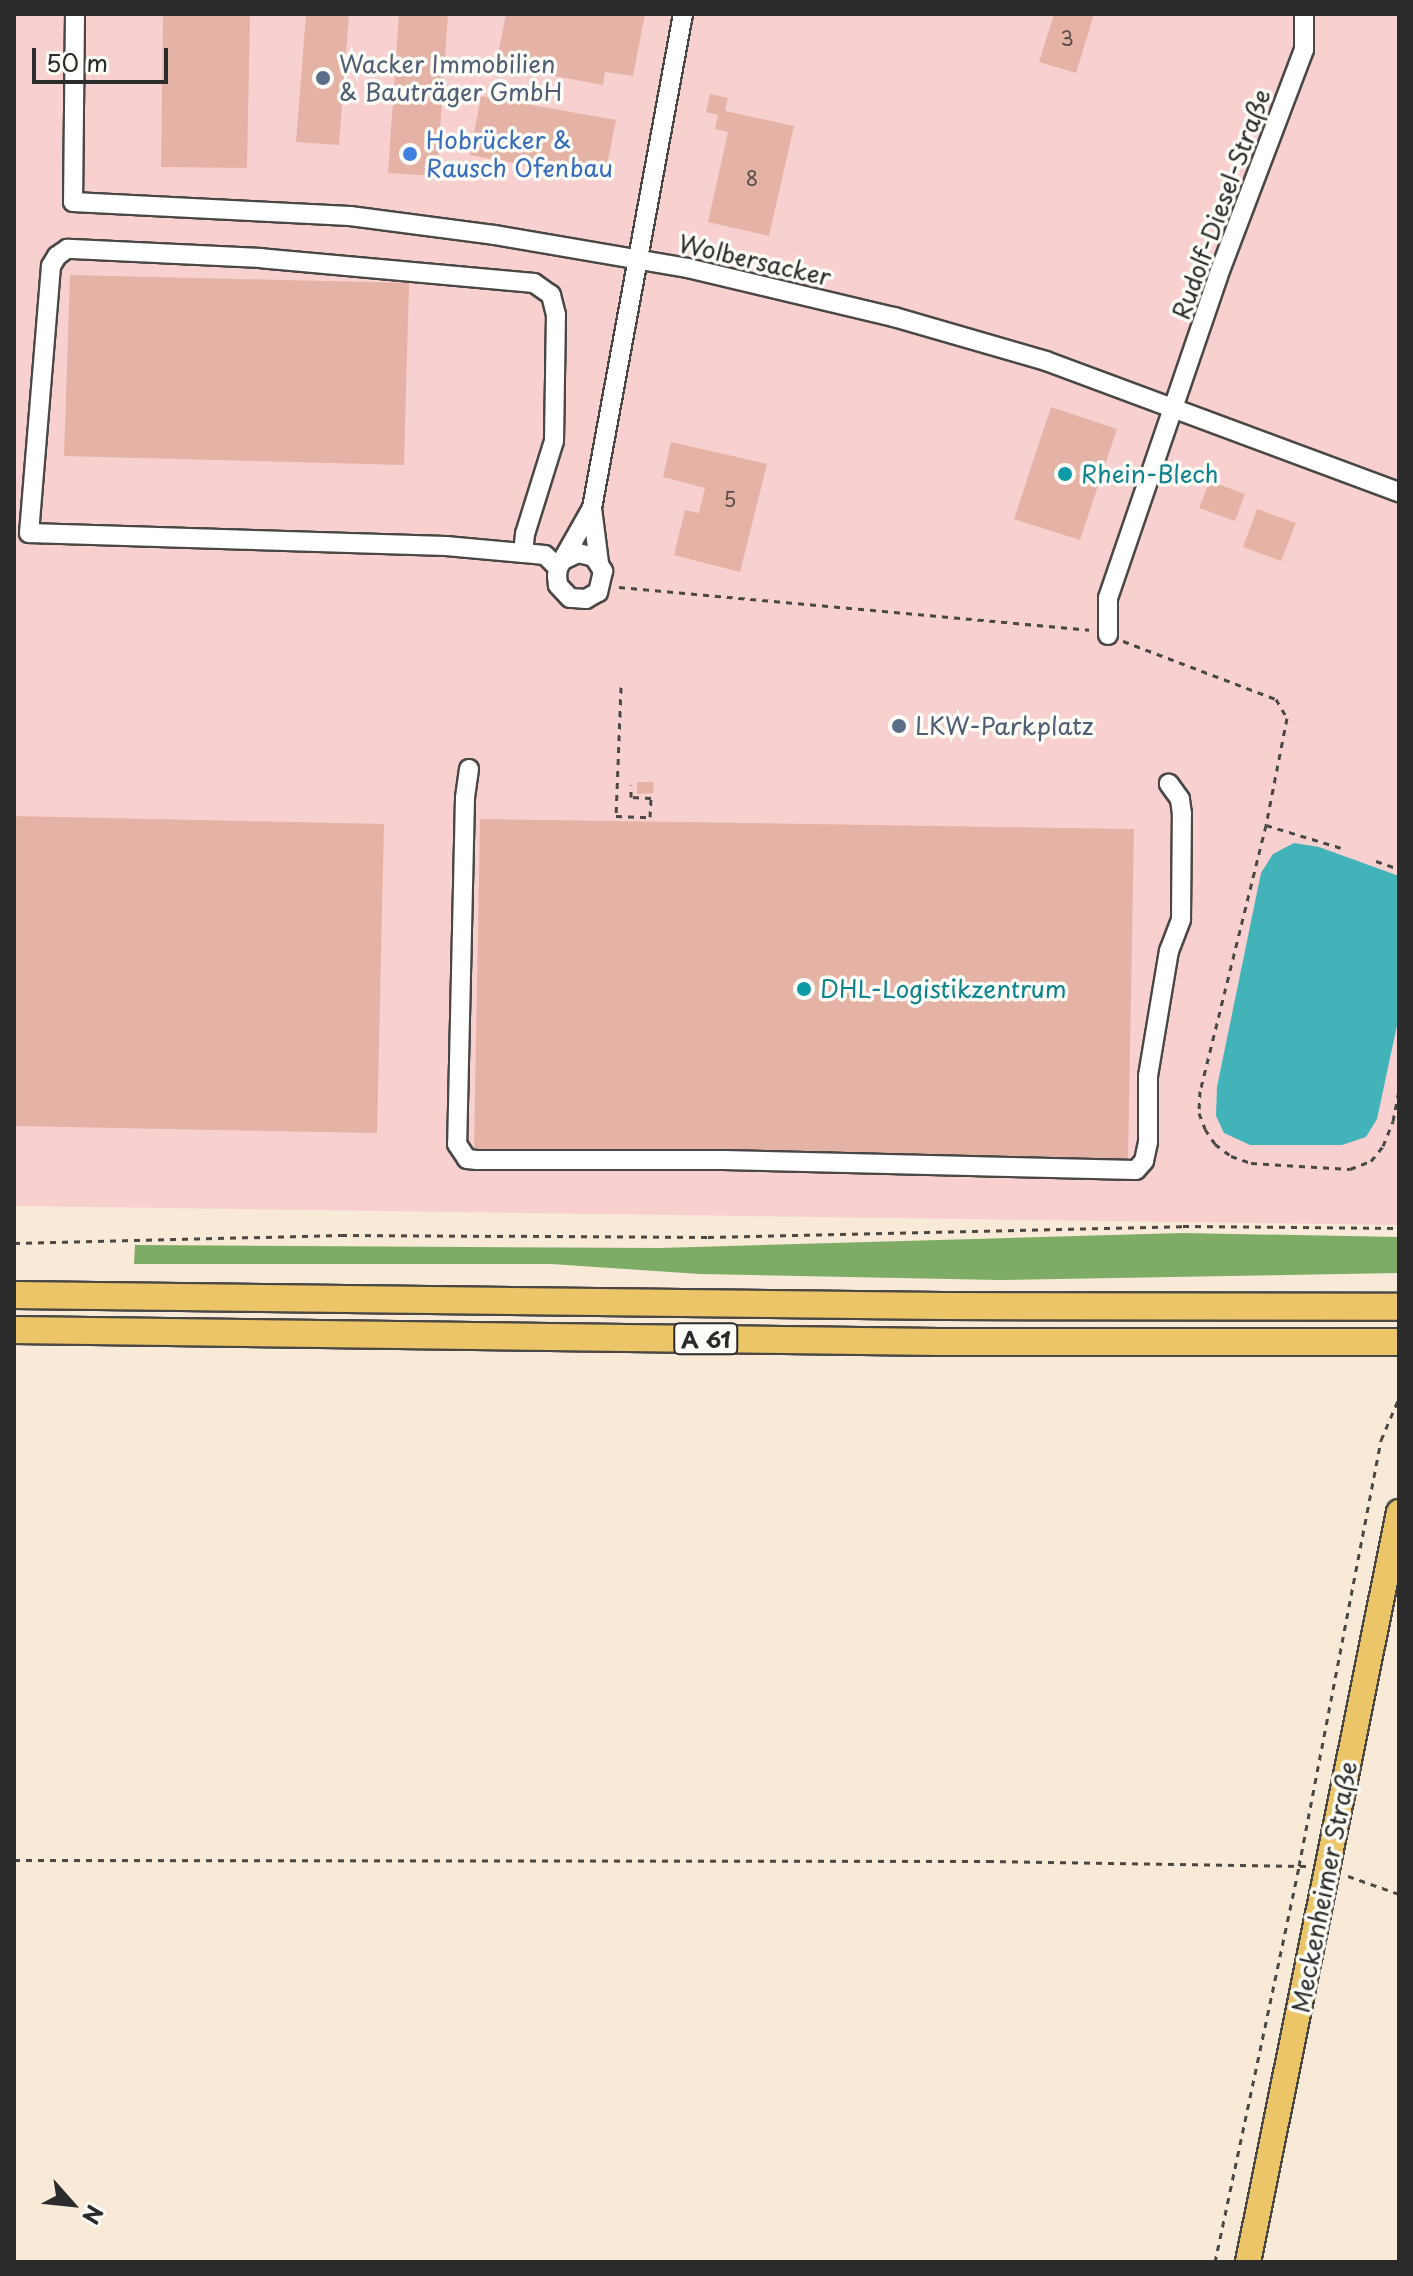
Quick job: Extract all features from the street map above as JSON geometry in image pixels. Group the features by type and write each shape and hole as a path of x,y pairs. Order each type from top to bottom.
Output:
{"highway":[{"name":"A 61","path":"14,1277 449,1284 527,1300"},
{"name":"A 61","path":"14,1295 959,1307 1399,1307"},
{"name":"A 61","path":"14,1330 939,1342 1399,1342"}],"main road":[{"name":"Meckenheimer Straße","path":"1248,2262 1399,1512"}],"street":[{"name":"Wolbersacker","path":"75,14 73,202 350,216 638,258 894,317 1046,361 1399,492"},
{"path":"592,508 561,564 558,585 570,598 586,599 600,588 603,578 592,508 683,14"},
{"name":"Rudolf-Diesel-Straße","path":"1108,635 1108,598 1175,410 1218,276 1304,50 1304,14"},
{"path":"523,553 525,534 554,441 556,315 551,295 534,283 261,258 67,249 57,256 51,266 29,533 446,546 523,553 545,555 561,564"},
{"path":"561,564 578,553 594,557 599,563"},
{"path":"469,769 465,798 457,1144 467,1159 477,1160 954,1164 1136,1170 1144,1161 1148,1142 1148,1076 1169,951 1181,919 1182,814 1180,799 1169,784"}],"path":[{"path":"600,588 1085,629 1276,699 1287,718 1266,825 1200,1091 1199,1113 1215,1144 1231,1156 1251,1163 1350,1169 1371,1161 1383,1146 1393,1121 1399,1089"},
{"path":"621,687 616,816 650,817 651,798 631,797 631,785"},
{"path":"1266,825 1341,848"},
{"path":"1376,861 1399,869"},
{"path":"14,1243 341,1235 708,1237 1183,1226 1399,1228"},
{"path":"1215,2262 1299,1866 1381,1440 1399,1398"},
{"path":"14,1860 988,1861 1299,1866 1328,1869 1399,1894"}],"shaded area":[{"path":"14,14 1399,14 1399,1225 14,1206"}],"green space":[{"path":"1182,1233 1399,1237 1399,1273 999,1280 700,1274 551,1264 134,1264 135,1245 659,1248"}],"water":[{"path":"1294,843 1319,847 1399,876 1399,1016 1377,1119 1366,1137 1342,1145 1250,1145 1224,1133 1216,1116 1217,1087 1261,873 1273,854"}],"building":[{"path":"163,14 250,14 247,168 161,167"},
{"name":"Wacker Immobilien & Bauträger GmbH","path":"306,14 349,14 339,145 296,142"},
{"path":"399,14 448,14 437,176 388,173"},
{"path":"506,14 645,14 633,76 605,72 603,85 496,65"},
{"path":"1054,14 1094,14 1076,73 1039,62"},
{"path":"710,94 728,98 725,111 794,126 769,236 708,222 728,132 715,129 718,115 706,112"},
{"path":"481,96 616,120 604,180 470,155"},
{"path":"70,275 409,283 404,465 64,456"},
{"name":"Rhein-Blech","path":"1051,407 1117,429 1080,540 1014,519"},
{"path":"671,442 767,464 740,572 674,555 685,510 699,513 705,488 663,477"},
{"path":"1210,481 1245,494 1235,521 1199,508"},
{"path":"1257,509 1296,523 1281,561 1243,547"},
{"path":"637,782 654,782 653,793 637,794"},
{"path":"14,816 384,824 377,1133 14,1126"},
{"name":"DHL-Logistikzentrum","path":"480,819 1134,829 1128,1159 474,1149"}],"place":[{"name":"Wacker Immobilien & Bauträger GmbH","path":"323,78"},
{"name":"Hobrücker & Rausch Ofenbau","path":"410,154"},
{"name":"Rhein-Blech","path":"1065,474"},
{"name":"LKW-Parkplatz","path":"899,726"},
{"name":"DHL-Logistikzentrum","path":"804,989"}]}
